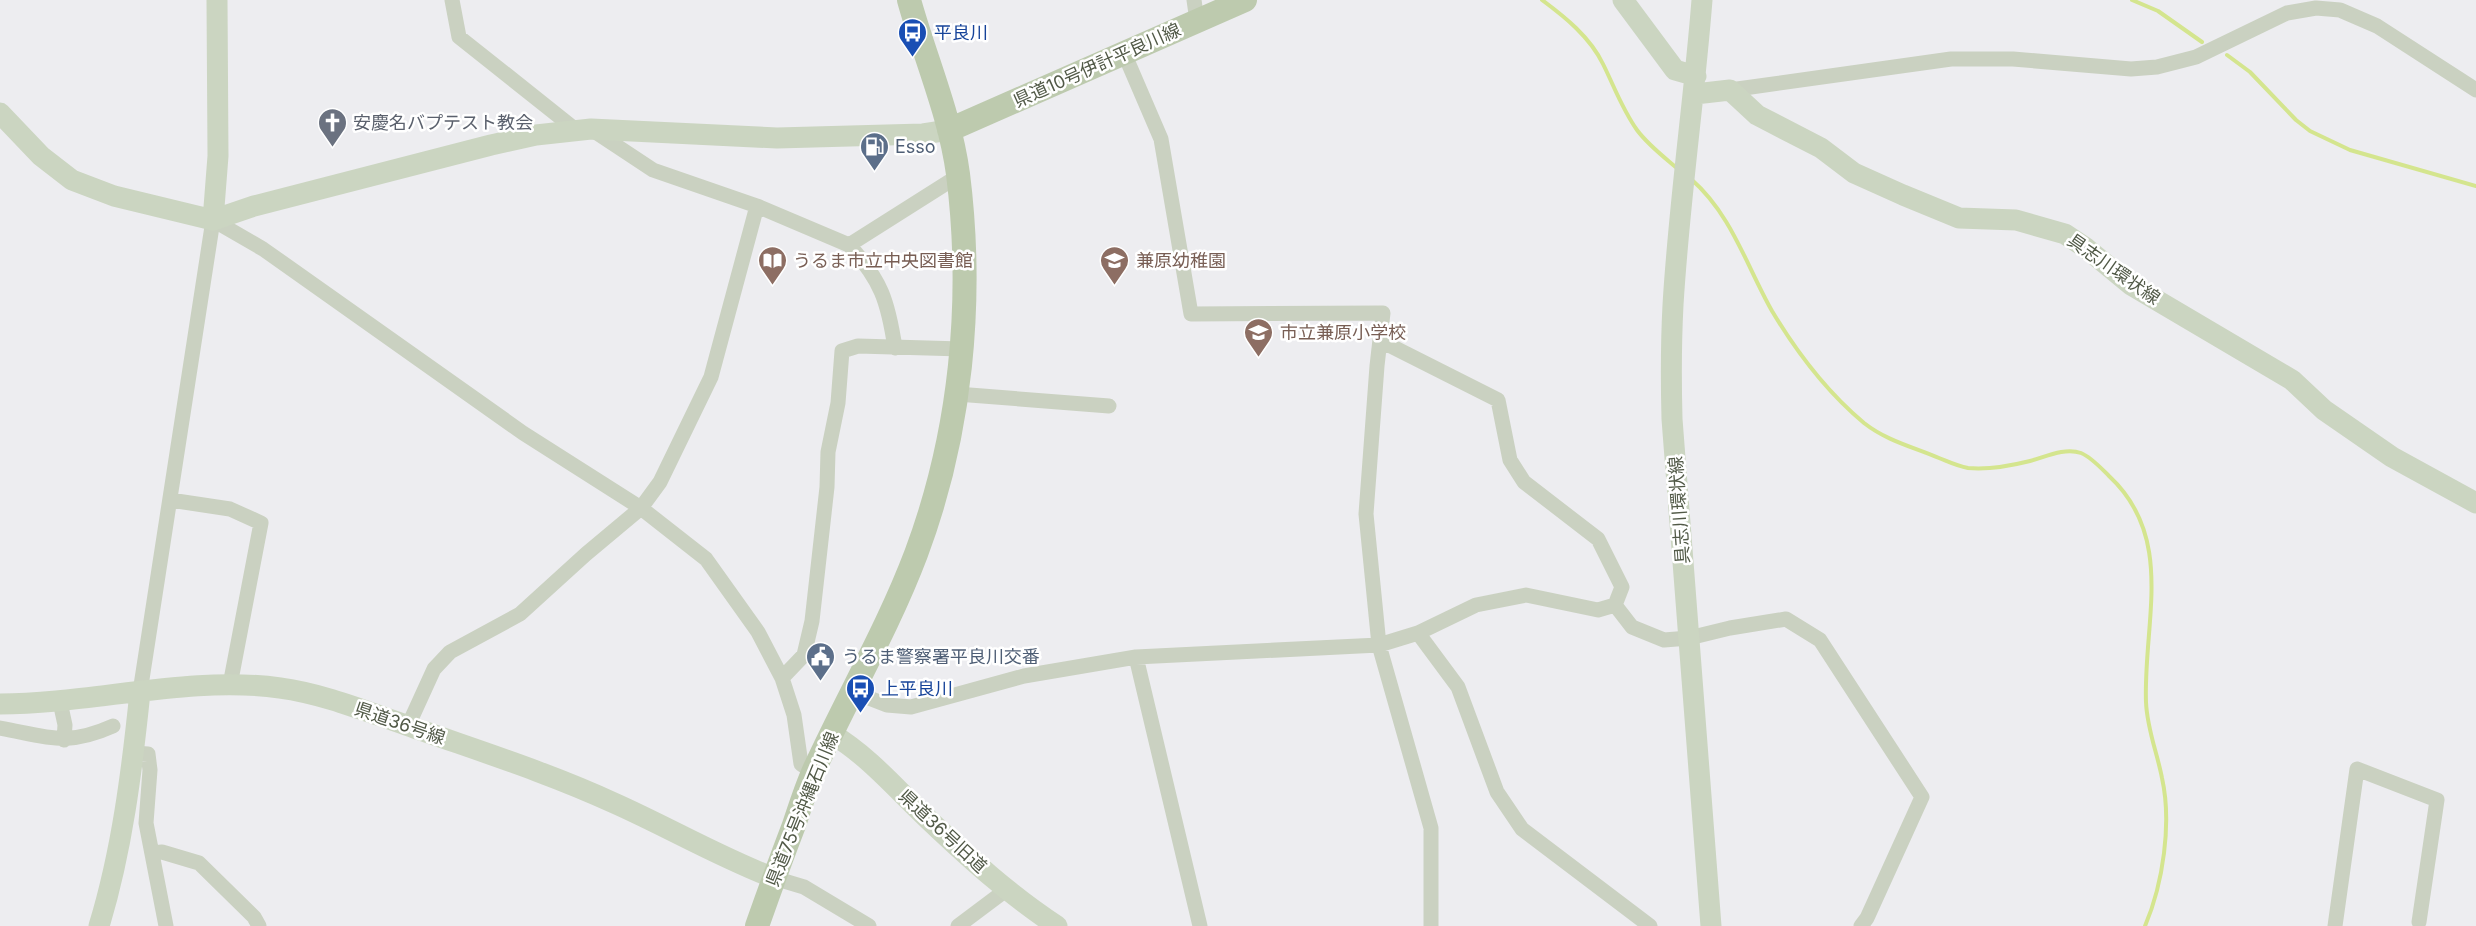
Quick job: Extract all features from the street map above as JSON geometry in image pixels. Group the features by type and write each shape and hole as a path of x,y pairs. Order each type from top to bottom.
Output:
{"main road":[{"path":"213,220 218,156 217,0"},
{"name":"県道75号沖縄石川線","path":"757,926 813,772 916,554 941,477 957,394 962,349 964,260 958,176 949,129 909,0"},
{"name":"県道10号伊計平良川線","path":"949,129 1052,87 1124,53 1196,10 1245,0"},
{"path":"1623,0 1675,70 1696,85 1730,90"},
{"name":"具志川環状線","path":"1702,0 1696,85 1677,251 1671,367 1672,419 1711,926"},
{"name":"具志川環状線","path":"1730,90 1757,116 1821,148 1854,173 1903,195 1959,218 2016,220 2065,234 2131,285 2292,380 2324,410 2392,457 2476,503"},
{"path":"0,112 41,156 72,180 114,196 213,220 254,206 536,135 584,130 777,138 923,134 949,129"},
{"name":"県道36号線","path":"0,704 60,702 140,692 230,685 281,688 306,693 336,701 545,773 615,803 748,868 774,878"},
{"path":"99,926 116,858 134,753 140,692"},
{"name":"県道36号旧道","path":"832,734 869,759 930,821 1006,890 1057,926"}],"street":[{"path":"452,0 459,37 584,130 654,170 758,206 849,245 880,286 889,310 895,348"},
{"path":"1730,90 1951,59 2013,59 2131,69 2157,68 2196,57 2287,13 2316,8 2340,10 2364,19 2476,90"},
{"path":"1124,53 1161,139 1191,314 1383,313 1366,514 1378,645 1431,828 1431,926"},
{"path":"849,245 958,176"},
{"path":"408,726 434,669 450,652 520,614 641,508 660,482 711,377 758,206"},
{"path":"140,692 213,220 263,249 523,433 641,508 706,559 758,632 782,678 794,716 801,764 813,772"},
{"path":"1381,340 1498,400 1510,460 1524,482 1598,539 1622,587 1615,605"},
{"path":"782,678 804,655 812,621 827,487 828,452 838,403 842,351 858,346 962,349"},
{"path":"957,394 1109,405"},
{"path":"170,500 230,509 261,523 230,685"},
{"path":"851,691 887,705 911,707 1024,676 1136,657 1378,645 1418,633 1476,605 1526,595 1598,610 1615,605"},
{"path":"1615,605 1632,627 1664,640 1689,638 1730,628 1786,619 1820,640 1922,797 1867,918 1861,926"},
{"path":"1418,633 1458,687 1497,792 1522,829 1650,926"},
{"path":"1136,657 1200,926"},
{"path":"60,702 65,725 64,740"},
{"path":"0,728 64,740 92,735 113,726"},
{"path":"134,753 148,754 146,824 166,926"},
{"path":"2335,926 2357,769 2406,786 2437,800 2419,925"},
{"path":"153,853 162,852 198,863 254,917 259,926"},
{"path":"774,878 804,887 869,926"},
{"path":"958,926 1006,890"}],"waterway":[{"path":"1542,0 1584,36 1598,54 1637,130 1651,146 1678,169"},
{"path":"2132,0 2158,11 2202,42"},
{"path":"2227,55 2250,72 2296,120 2310,131 2350,150 2476,186"},
{"path":"1691,179 1705,193 1728,224 1772,311 1791,341 1825,385 1864,423 1891,439 1968,468 2007,466 2062,452 2075,451 2088,457 2099,466 2130,500 2143,526 2149,554 2152,583 2146,702 2150,731 2162,778 2166,814 2161,873 2145,926"}],"place":[{"name":"平良川","path":"913,58"},
{"name":"安慶名バプテスト教会","path":"332,148"},
{"name":"Esso","path":"874,172"},
{"name":"うるま市立中央図書館","path":"772,286"},
{"name":"兼原幼稚園","path":"1115,286"},
{"name":"市立兼原小学校","path":"1259,358"},
{"name":"うるま警察署平良川交番","path":"821,682"},
{"name":"上平良川","path":"860,714"}]}
